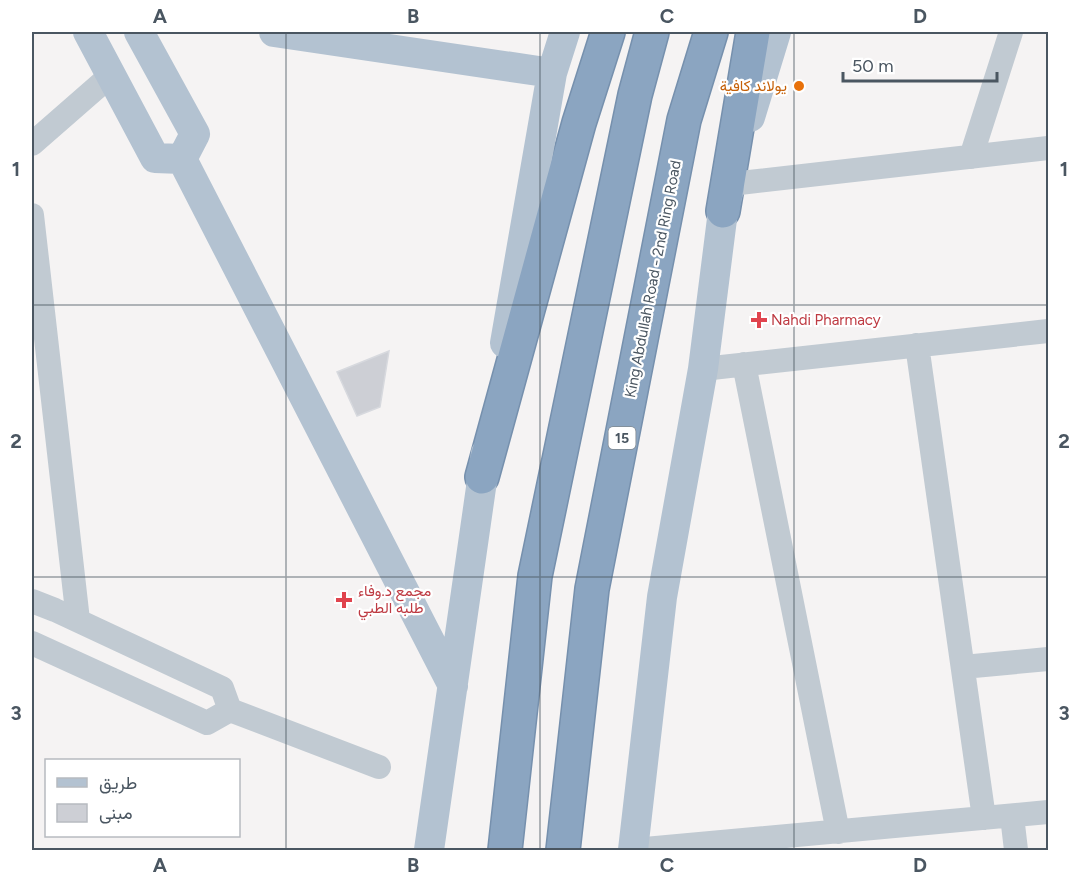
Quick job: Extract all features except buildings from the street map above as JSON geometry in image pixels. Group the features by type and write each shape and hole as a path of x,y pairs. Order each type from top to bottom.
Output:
{"highway":[{"path":"482,477 579,123 608,32"},
{"path":"505,850 535,576 635,95 652,32"},
{"name":"King Abdullah Road - 2nd Ring Road","path":"563,850 592,589 684,120 711,32"},
{"path":"727,197 753,32"}],"main road":[{"path":"88,32 155,158 182,159"},
{"path":"139,32 195,134 182,159"},
{"path":"274,32 552,73"},
{"path":"429,850 482,477 552,73 565,32"},
{"path":"634,850 662,597 703,369 727,197 776,32"},
{"path":"182,159 453,686"}],"street":[{"path":"970,157 1011,32"},
{"path":"32,144 111,75"},
{"path":"727,197 970,157 1048,148"},
{"path":"32,215 78,620"},
{"path":"703,369 1048,331"},
{"path":"917,345 984,819"},
{"path":"744,364 824,839"},
{"path":"32,602 78,620 222,687 230,710 379,767"},
{"path":"32,643 207,723 230,710"},
{"path":"963,667 1048,659"},
{"path":"634,850 824,839 1048,812"},
{"path":"1012,816 1016,850"}],"place":[{"name":"يولاند كافية","path":"799,86"},
{"name":"Nahdi Pharmacy","path":"759,320"},
{"name":"مجمع د.وفاء طلبه الطبي","path":"344,600"}]}
